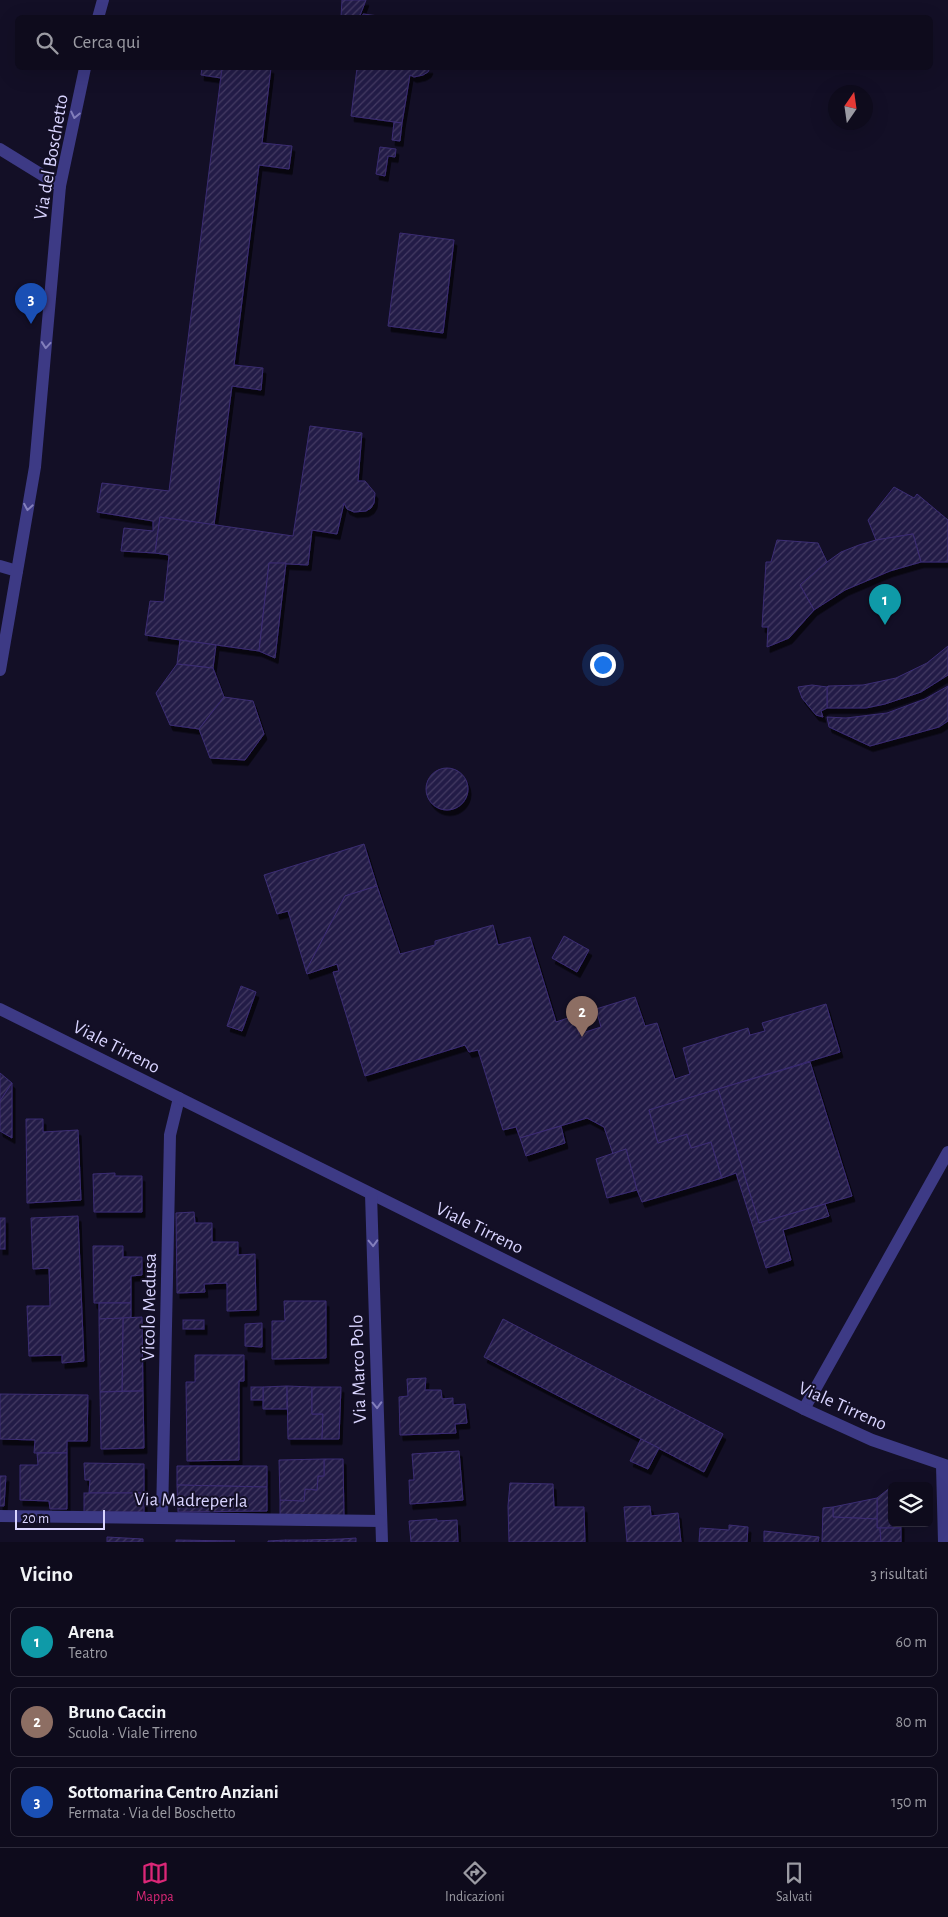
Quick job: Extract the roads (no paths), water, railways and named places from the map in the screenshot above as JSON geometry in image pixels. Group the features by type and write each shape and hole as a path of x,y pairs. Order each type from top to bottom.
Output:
{"street":[{"path":"99,15 103,0"},
{"name":"Via del Boschetto","path":"0,670 34,467 60,186 85,70"},
{"path":"0,149 60,186"},
{"path":"0,566 17,570"},
{"name":"Viale Tirreno","path":"0,1009 804,1409 872,1440 945,1466"},
{"name":"Vicolo Medusa","path":"162,1518 170,1135 179,1098"},
{"path":"804,1409 948,1152"},
{"name":"Via Marco Polo","path":"371,1194 382,1542"},
{"path":"944,1542 945,1466"},
{"name":"Via Madreperla","path":"0,1516 381,1521"}],"place":[{"name":"Sottomarina Centro Anziani","path":"31,324"},
{"name":"Arena","path":"885,625"},
{"name":"Bruno Caccin","path":"582,1037"}]}
